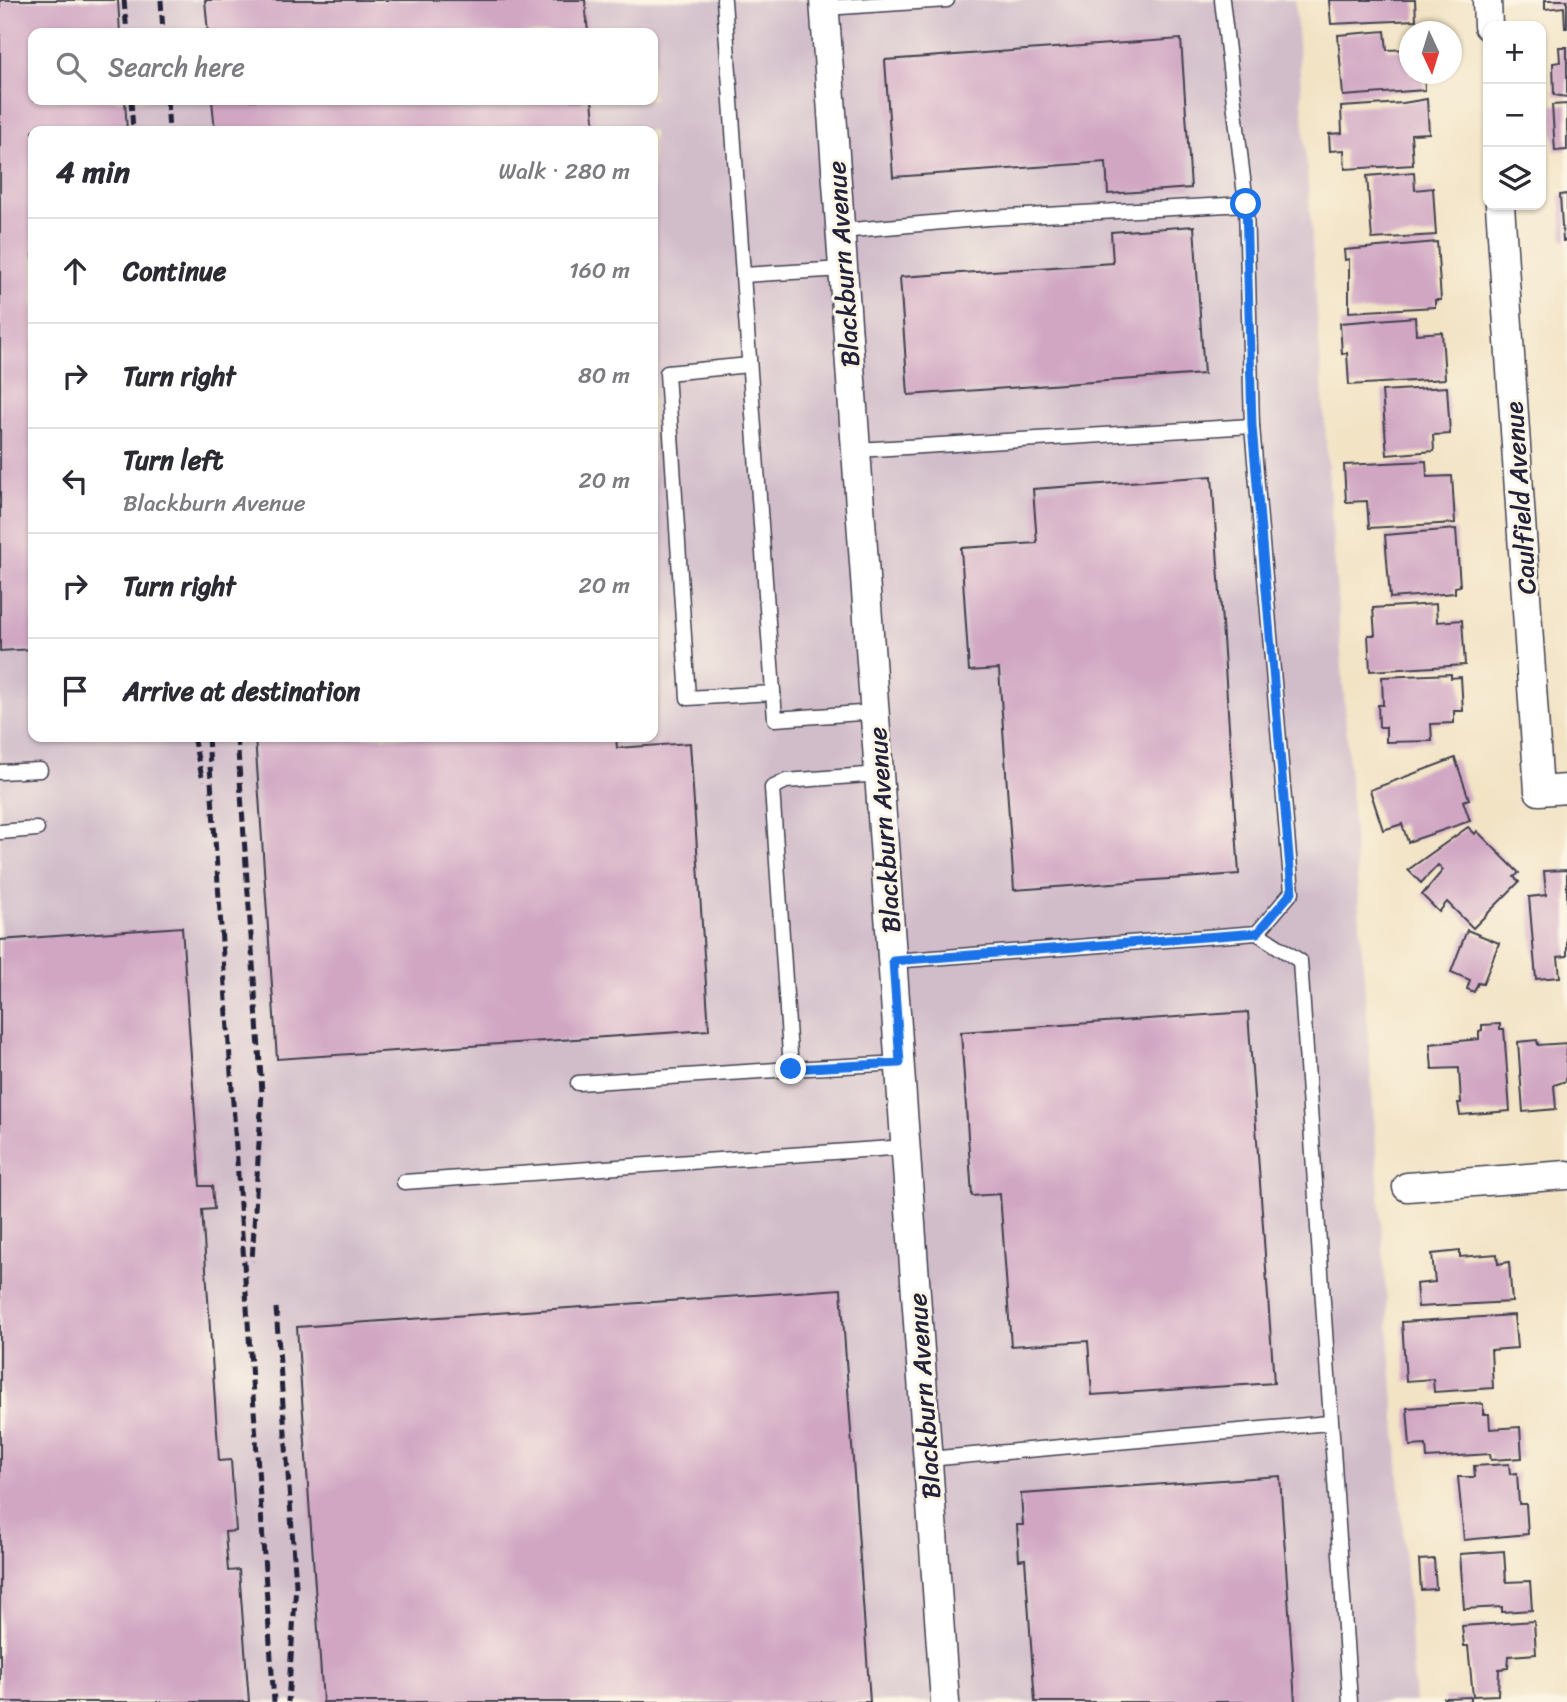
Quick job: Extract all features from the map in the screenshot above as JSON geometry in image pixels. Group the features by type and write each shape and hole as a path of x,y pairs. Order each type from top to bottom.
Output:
{"street":[{"path":"1487,0 1488,21"},
{"name":"Blackburn Avenue","path":"825,4 945,1702"},
{"name":"Caulfield Avenue","path":"1500,210 1539,791 1567,789"},
{"path":"1407,1187 1567,1175"}],"lane":[{"path":"724,0 775,719 875,712"},
{"path":"825,4 947,0"},
{"path":"1222,0 1246,204 1252,426 1292,892 1257,933"},
{"path":"841,231 988,218 1246,204"},
{"path":"743,275 844,269"},
{"path":"749,365 667,373 688,698 773,693"},
{"path":"857,450 1252,426"},
{"path":"0,772 40,770"},
{"path":"791,1069 772,788 786,780 880,774"},
{"path":"0,832 37,829"},
{"path":"893,961 1257,933 1300,961 1329,1423 1350,1702"},
{"path":"578,1083 900,1063"},
{"path":"404,1182 906,1147"},
{"path":"928,1459 1329,1423"}],"shaded area":[{"path":"0,0 1295,0 1415,1702 0,1702"}],"building":[{"path":"0,0 118,0 120,28 28,28 28,105 125,105 127,126 28,126 28,649 0,651"},
{"path":"205,0 585,0 588,28 208,28"},
{"path":"1329,0 1415,0 1416,20 1331,24"},
{"path":"1545,0 1567,0 1567,28 1564,7 1545,9"},
{"path":"1385,31 1387,50 1399,49 1399,84 1425,84 1425,90 1343,96 1338,35"},
{"path":"1181,39 1191,188 1108,194 1106,162 893,177 885,60"},
{"path":"1559,47 1567,47 1567,97 1554,95 1553,63 1560,62"},
{"path":"1427,99 1429,133 1411,134 1413,165 1345,169 1344,150 1330,151 1329,134 1342,133 1341,107"},
{"path":"1567,104 1567,150 1555,151 1552,105"},
{"path":"212,105 592,105 595,126 215,126"},
{"path":"1414,172 1415,190 1433,188 1436,235 1372,239 1367,176"},
{"path":"1567,194 1567,240 1563,241 1560,195"},
{"path":"1194,226 1204,374 908,395 900,277 1113,263 1111,232"},
{"path":"1437,242 1441,300 1435,300 1435,307 1349,312 1349,259 1345,260 1344,250"},
{"path":"1415,317 1416,334 1442,332 1445,379 1349,385 1347,353 1342,354 1340,323"},
{"path":"1447,387 1450,434 1433,435 1434,451 1387,455 1382,391"},
{"path":"1426,461 1427,477 1452,476 1455,523 1369,528 1367,501 1346,502 1344,465"},
{"path":"1212,476 1239,874 1014,890 999,669 969,671 961,548 1037,543 1033,489"},
{"path":"1456,529 1460,586 1455,587 1455,593 1390,598 1385,535"},
{"path":"1436,604 1437,622 1462,620 1465,665 1370,671 1368,635 1375,635 1373,608"},
{"path":"1451,674 1451,678 1461,677 1463,711 1454,711 1454,723 1431,724 1432,741 1386,742 1386,727 1379,727 1378,705 1383,705 1382,677"},
{"path":"255,742 616,742 617,748 690,743 709,1030 277,1059"},
{"path":"1455,758 1469,799 1463,801 1470,821 1408,842 1402,824 1383,830 1370,790"},
{"path":"1468,827 1475,834 1477,831 1519,873 1514,877 1519,882 1473,928 1447,902 1439,912 1422,895 1443,870 1438,865 1421,883 1408,870"},
{"path":"1567,870 1567,956 1558,957 1560,977 1536,979 1529,897 1546,895 1544,871"},
{"path":"182,927 200,1186 212,1186 214,1209 202,1210 219,1461 231,1460 236,1531 225,1532 228,1571 239,1570 249,1702 0,1702 0,940"},
{"path":"1467,930 1499,943 1483,984 1478,983 1474,992 1467,989 1470,980 1451,972"},
{"path":"1248,1012 1274,1383 1092,1395 1088,1341 1011,1346 1000,1194 972,1196 961,1032"},
{"path":"1500,1024 1500,1029 1504,1029 1510,1111 1460,1115 1459,1068 1432,1069 1430,1044 1479,1039 1482,1025"},
{"path":"1537,1040 1538,1045 1567,1043 1566,1081 1554,1085 1556,1109 1523,1112 1518,1042"},
{"path":"1460,1251 1460,1257 1497,1254 1498,1264 1509,1262 1512,1302 1418,1307 1416,1284 1435,1282 1432,1254"},
{"path":"841,1289 870,1702 323,1702 297,1327"},
{"path":"1514,1315 1517,1348 1491,1350 1493,1388 1434,1392 1433,1379 1406,1381 1402,1322"},
{"path":"1483,1404 1483,1414 1489,1414 1490,1429 1520,1427 1522,1458 1491,1460 1490,1454 1427,1458 1426,1445 1410,1446 1407,1408"},
{"path":"1509,1464 1510,1474 1517,1473 1519,1504 1526,1504 1528,1534 1464,1540 1458,1477 1475,1477 1474,1466"},
{"path":"1280,1476 1295,1702 1035,1702 1025,1559 1019,1560 1017,1525 1023,1525 1021,1494"},
{"path":"1504,1551 1506,1582 1530,1581 1532,1610 1502,1612 1502,1607 1464,1609 1460,1554"},
{"path":"1434,1559 1436,1589 1421,1590 1419,1560"},
{"path":"1534,1621 1536,1654 1509,1656 1508,1668 1499,1669 1498,1695 1473,1696 1468,1646 1464,1646 1462,1626"},
{"path":"1471,1697 1471,1702 1444,1702 1444,1698"}],"railway":[{"path":"124,0 127,28"},
{"path":"161,0 163,28"},
{"path":"131,105 133,126"},
{"path":"167,105 169,126"},
{"path":"194,742 203,781"},
{"path":"208,742 274,1702"},
{"path":"237,742 262,1092 252,1261"},
{"path":"276,1308 296,1585 288,1702"}],"route":[{"path":"791,1069 900,1063 893,961 1257,933 1292,892 1252,426 1246,204"}]}
